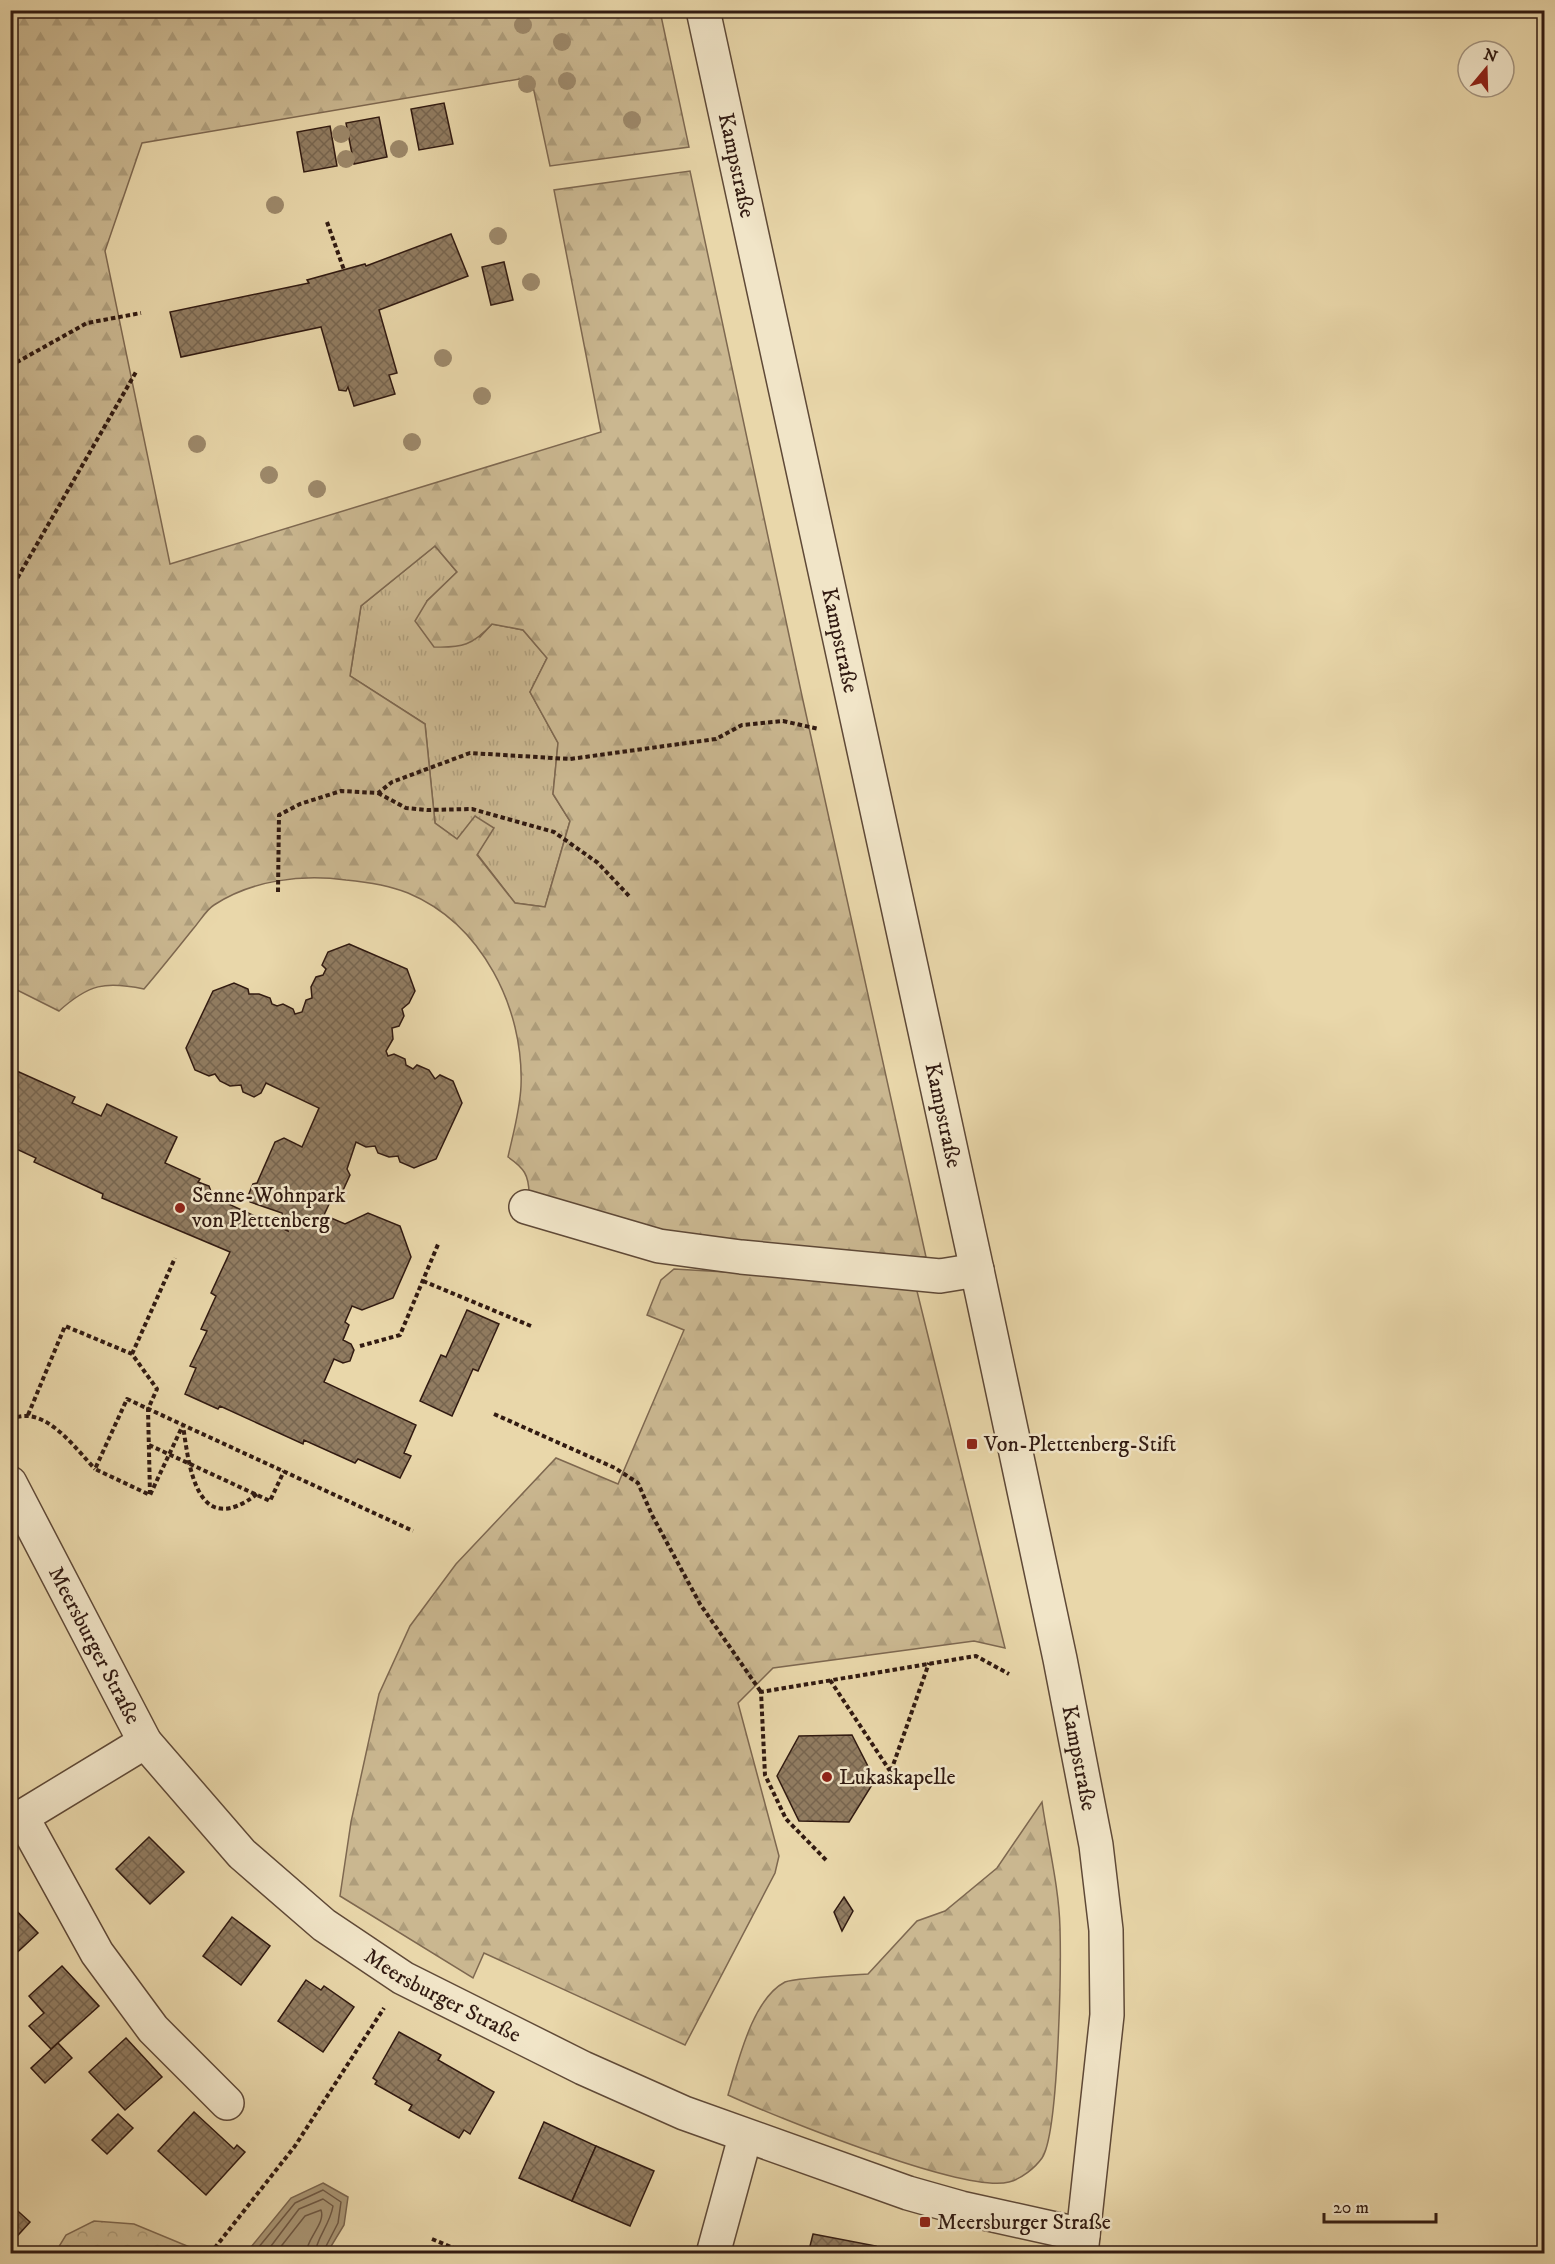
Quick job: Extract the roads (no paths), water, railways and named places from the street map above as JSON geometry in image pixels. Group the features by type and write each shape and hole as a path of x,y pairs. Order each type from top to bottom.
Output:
{"street":[{"name":"Kampstraße","path":"703,10 977,1270 1060,1659 1096,1845 1106,1930 1107,2015 1082,2244"},
{"path":"526,1207 659,1246 741,1257 940,1276 977,1270"},
{"name":"Meersburger Straße","path":"10,1483 145,1742 242,1854 324,1925 403,1977 583,2068 684,2113 745,2137 908,2193 1082,2244"},
{"path":"145,1742 16,1821 98,1953 153,2029 227,2103"},
{"path":"713,2253 745,2137"}],"water":[{"path":"323,2183 348,2197 344,2225 327,2253 252,2253 251,2247 291,2198"}],"place":[{"name":"Senne-Wohnpark von Plettenberg","path":"180,1208"},
{"name":"Von-Plettenberg-Stift","path":"972,1444"},
{"name":"Lukaskapelle","path":"827,1777"},
{"name":"Meersburger Straße","path":"925,2222"}]}
